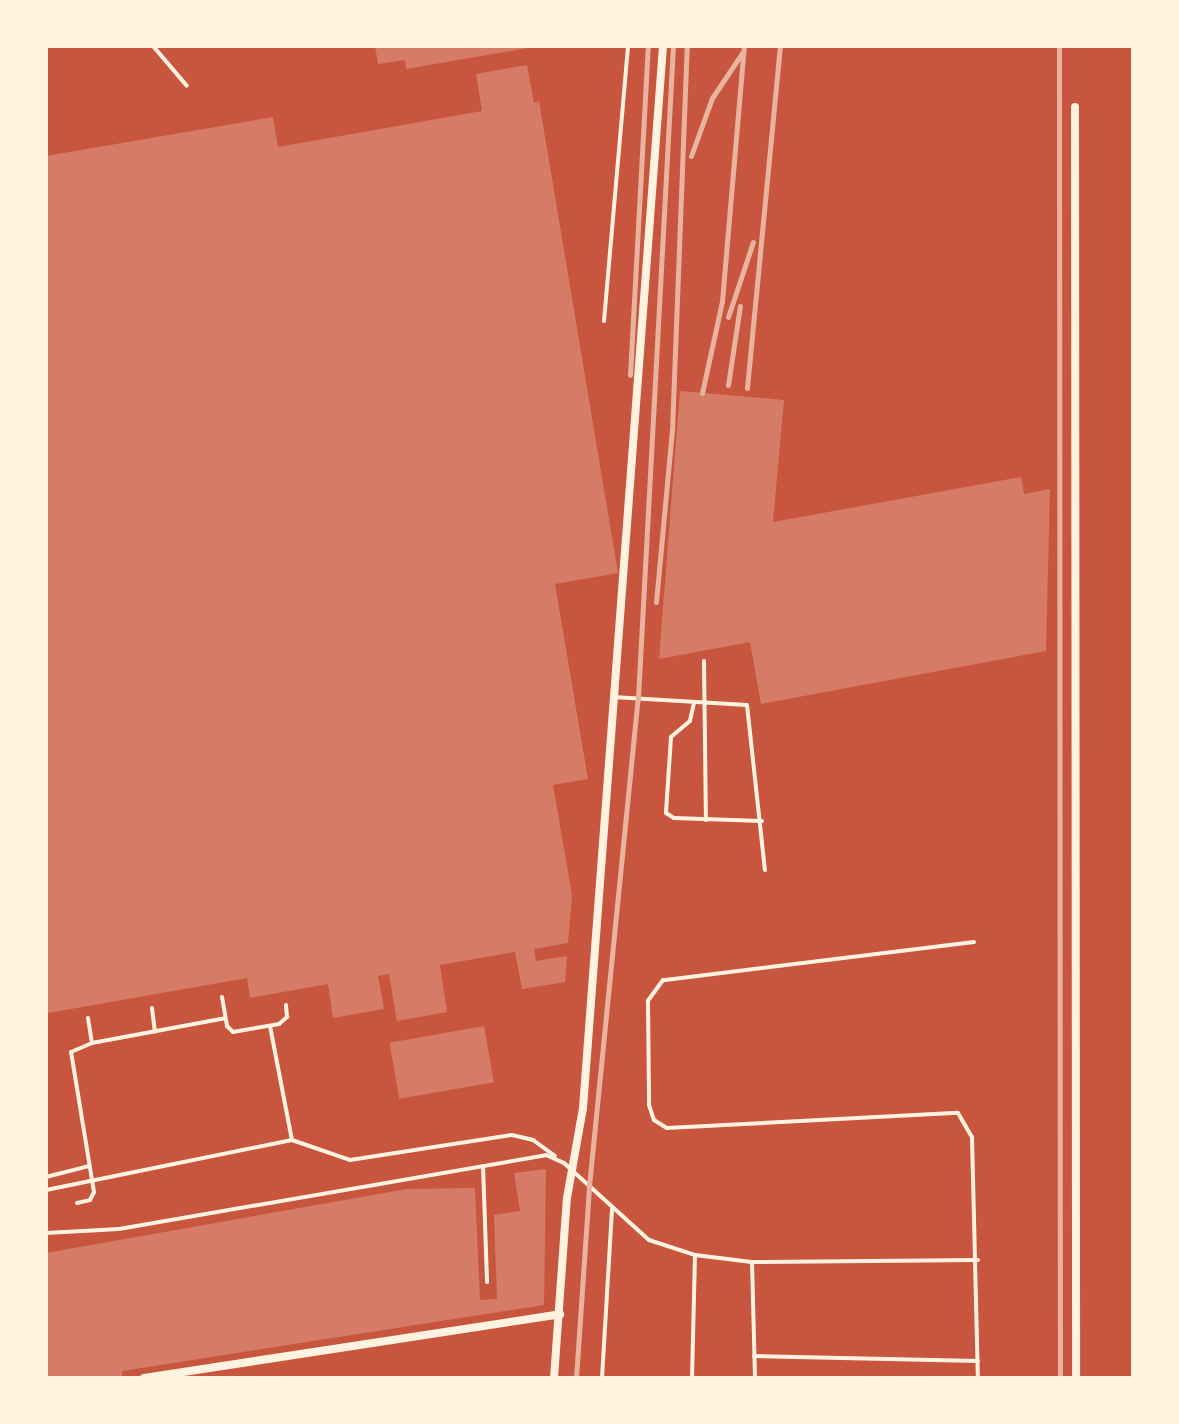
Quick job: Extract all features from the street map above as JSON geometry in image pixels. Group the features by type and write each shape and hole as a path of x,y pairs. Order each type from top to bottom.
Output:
{"street":[{"path":"554,1378 571,1170 583,1108 611,697 663,46"},
{"path":"1075,107 1076,1378"},
{"path":"144,1378 560,1314"}],"lane":[{"path":"153,46 187,86"},
{"path":"604,321 628,46"},
{"path":"704,661 708,703 706,820"},
{"path":"611,697 747,705 765,870"},
{"path":"694,703 690,721 671,737 665,810 674,818 762,821"},
{"path":"974,942 663,980 648,1001 649,1105 654,1120 667,1128 958,1113 972,1137 978,1260 978,1378"},
{"path":"222,997 225,1018 233,1032 270,1026 285,1020 286,1005"},
{"path":"152,1008 155,1032"},
{"path":"88,1018 92,1043"},
{"path":"77,1203 92,1198 93,1181 69,1061 74,1048 225,1018"},
{"path":"270,1026 292,1140"},
{"path":"46,1190 292,1140 350,1160 512,1135 533,1140 556,1157 649,1240 695,1255 752,1262 978,1260"},
{"path":"46,1233 133,1227 483,1166 556,1157"},
{"path":"46,1177 89,1166"},
{"path":"483,1166 487,1282"},
{"path":"602,1378 612,1209"},
{"path":"692,1378 695,1255"},
{"path":"752,1262 755,1378"},
{"path":"754,1356 978,1361"}],"building":[{"path":"375,46 528,48 406,69 405,60 378,64"},
{"path":"527,65 534,103 539,101 618,573 555,584 588,779 553,785 572,895 568,943 534,949 536,961 567,956 565,982 522,989 515,952 440,965 447,1012 397,1021 389,974 378,976 384,1009 333,1018 328,984 250,998 247,978 48,1013 46,156 273,117 278,147 482,111 476,74"},
{"path":"680,391 784,400 773,522 1021,477 1024,494 1050,489 1046,651 761,704 750,642 659,659"},
{"path":"484,1026 494,1082 399,1099 389,1043"},
{"path":"546,1169 544,1305 122,1371 122,1378 46,1378 46,1253 407,1189 475,1188 480,1300 497,1299 494,1215 520,1211 514,1173"}],"railway":[{"path":"630,375 648,46"},
{"path":"576,1378 589,1186 638,698 673,46"},
{"path":"656,602 672,430 687,46"},
{"path":"702,393 722,301 744,46"},
{"path":"1059,46 1060,1378"},
{"path":"747,388 780,47"},
{"path":"691,156 712,98 742,53"},
{"path":"728,317 753,242"},
{"path":"728,385 740,306"}]}
